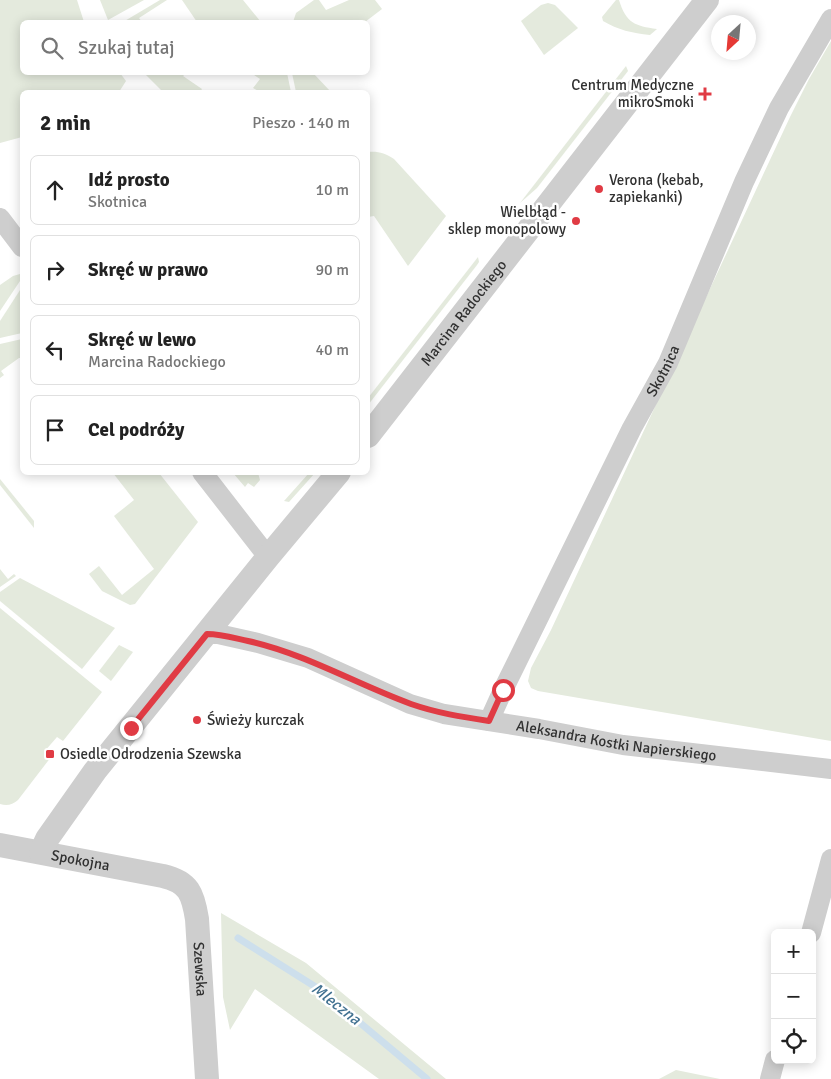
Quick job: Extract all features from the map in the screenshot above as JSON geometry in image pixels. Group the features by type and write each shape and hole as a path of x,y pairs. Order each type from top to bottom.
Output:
{"street":[{"name":"Marcina Radockiego","path":"370,433 707,0"},
{"name":"Skotnica","path":"489,721 632,428 668,363 740,191 779,108 831,19"},
{"path":"0,218 20,244"},
{"path":"204,475 268,557"},
{"path":"41,852 47,839 90,778 336,475"},
{"name":"Aleksandra Kostki Napierskiego","path":"207,634 218,634 258,643 308,658 410,704 444,714 623,744 831,769"},
{"name":"Spokojna","path":"0,845 163,876"},
{"path":"811,929 831,858"},
{"name":"Szewska","path":"163,876 184,884 195,904 207,1053 207,1079"},
{"path":"770,1079 774,1064"}],"shaded area":[{"path":"0,0 77,0 83,20 20,20 20,75 122,75 126,81 120,90 20,90 20,138 0,143"},
{"path":"100,0 144,0 108,20"},
{"path":"160,0 167,0 139,18 140,20 126,20"},
{"path":"182,0 243,0 259,20 196,20"},
{"path":"314,0 319,0 326,10 349,0 375,0 382,9 368,20 294,20 296,13"},
{"path":"616,0 619,0 625,14 632,22 637,25 657,29 650,35 643,34 620,29 603,21 602,17"},
{"path":"548,3 555,5 578,28 544,55 521,21 541,5"},
{"path":"831,41 831,741 538,691 531,688 528,681 531,668 551,630 790,117"},
{"path":"626,66 628,71 537,188 520,203"},
{"path":"146,75 184,75 202,89 201,90 161,90"},
{"path":"254,75 287,75 291,90 256,90 253,88 260,79"},
{"path":"292,75 315,75 329,90 296,90"},
{"path":"370,152 388,155 394,159 446,216 408,266 374,216 370,217"},
{"path":"478,257 479,262 477,265 370,402 370,395"},
{"path":"20,274 20,281 0,311 0,285 13,276"},
{"path":"20,290 20,333 0,338 0,321"},
{"path":"20,339 20,358 1,371 4,375 0,378 0,344"},
{"path":"115,475 161,475 198,522 135,604 130,605 102,591 89,574 99,566 122,595 154,569 114,516 134,500"},
{"path":"235,475 259,475 260,480 254,487 248,483 245,487"},
{"path":"307,475 313,475 289,502 284,501"},
{"path":"0,479 34,521 34,528 0,485"},
{"path":"0,569 8,579 14,574 16,576 0,587"},
{"path":"20,578 115,628 82,669 0,601 0,592"},
{"path":"0,608 102,692 63,741 57,737 44,752 51,757 18,800 7,805 0,804"},
{"path":"119,645 133,652 111,681 99,671"},
{"path":"221,913 306,963 446,1079 379,1079 255,989 230,1030 223,997"},
{"path":"676,1070 720,1079 659,1079"}],"waterway":[{"name":"Mleczna","path":"238,938 322,991 427,1079"}],"place":[{"name":"Centrum Medyczne mikroSmoki","path":"705,94"},
{"name":"Verona (kebab, zapiekanki)","path":"599,189"},
{"name":"Wielbłąd - sklep monopolowy","path":"576,221"},
{"name":"Świeży kurczak","path":"197,720"},
{"name":"Osiedle Odrodzenia Szewska","path":"50,754"}],"route":[{"path":"131,728 207,634 218,634 258,643 308,658 410,704 444,714 489,721 503,690"}]}
